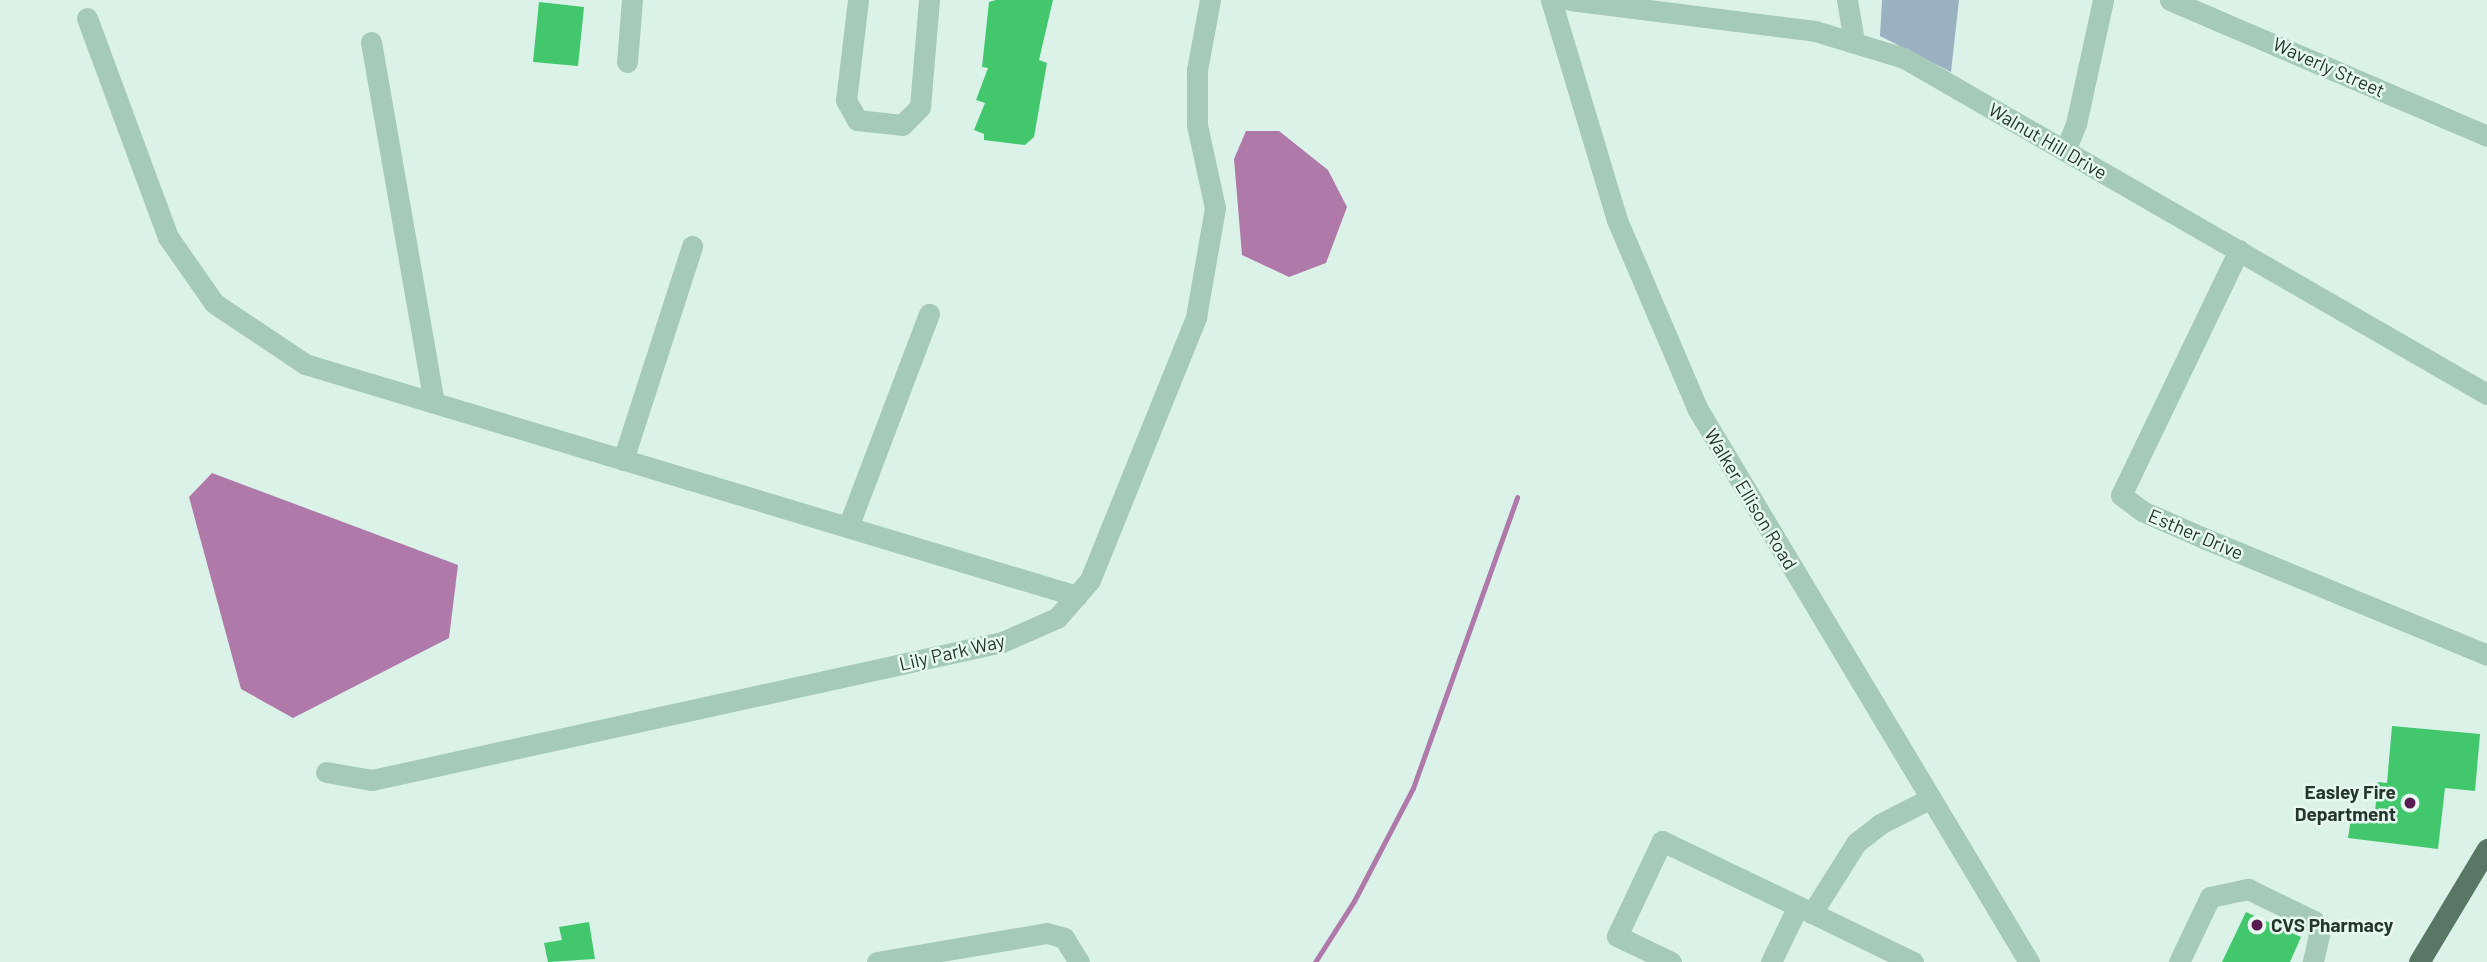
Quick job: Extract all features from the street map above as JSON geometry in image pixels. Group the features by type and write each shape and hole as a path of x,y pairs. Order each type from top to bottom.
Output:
{"main road":[{"path":"2419,962 2487,849"}],"street":[{"path":"627,61 632,0"},
{"path":"858,0 846,100 857,120 902,125 920,107 929,0"},
{"name":"Lily Park Way","path":"326,772 372,780 1002,642 1057,618 1090,580 1196,317 1212,252 1215,208 1197,125 1197,69 1210,0"},
{"name":"Walker Ellison Road","path":"1551,0 1617,220 1697,408 2029,962"},
{"name":"Walnut Hill Drive","path":"1570,0 1703,14 1854,41 1904,58 2487,394"},
{"path":"1847,0 1854,41"},
{"path":"2065,151 2076,124 2103,0"},
{"name":"Waverly Street","path":"2169,0 2487,136"},
{"path":"88,18 168,237 214,303 305,365 1077,596"},
{"path":"372,42 434,403"},
{"path":"623,460 692,246"},
{"name":"Esther Drive","path":"2239,250 2121,495 2141,510 2206,539 2487,655"},
{"path":"848,527 929,314"},
{"path":"1771,962 1805,909 1856,843 1880,824 1931,798"},
{"path":"1671,962 1617,936 1662,841 1913,962"},
{"path":"2179,962 2210,897 2248,889 2314,921 2319,935 2314,962"},
{"path":"877,962 1047,933 1064,938 1079,962"}],"shaded area":[{"path":"1882,0 1959,0 1951,72 1880,36"},
{"path":"1246,131 1279,131 1328,170 1347,207 1326,263 1289,277 1242,255 1234,159"},
{"path":"212,473 458,565 449,638 293,718 241,689 189,497"}],"building":[{"path":"1053,0 1039,60 1047,63 1034,137 1025,145 984,140 984,134 974,130 985,103 976,100 988,68 982,67 989,2"},
{"path":"539,2 584,7 578,66 533,62"},
{"path":"2392,726 2480,734 2475,791 2445,788 2438,849 2348,838 2351,818 2374,821 2378,782 2387,783"},
{"name":"CVS Pharmacy","path":"2246,912 2301,937 2290,962 2222,962"},
{"path":"589,922 595,959 548,962 544,943 562,940 559,927"}],"waterway":[{"path":"1315,962 1354,901 1413,788 1517,497"}],"place":[{"name":"Easley Fire Department","path":"2410,803"},
{"name":"CVS Pharmacy","path":"2257,925"}]}
